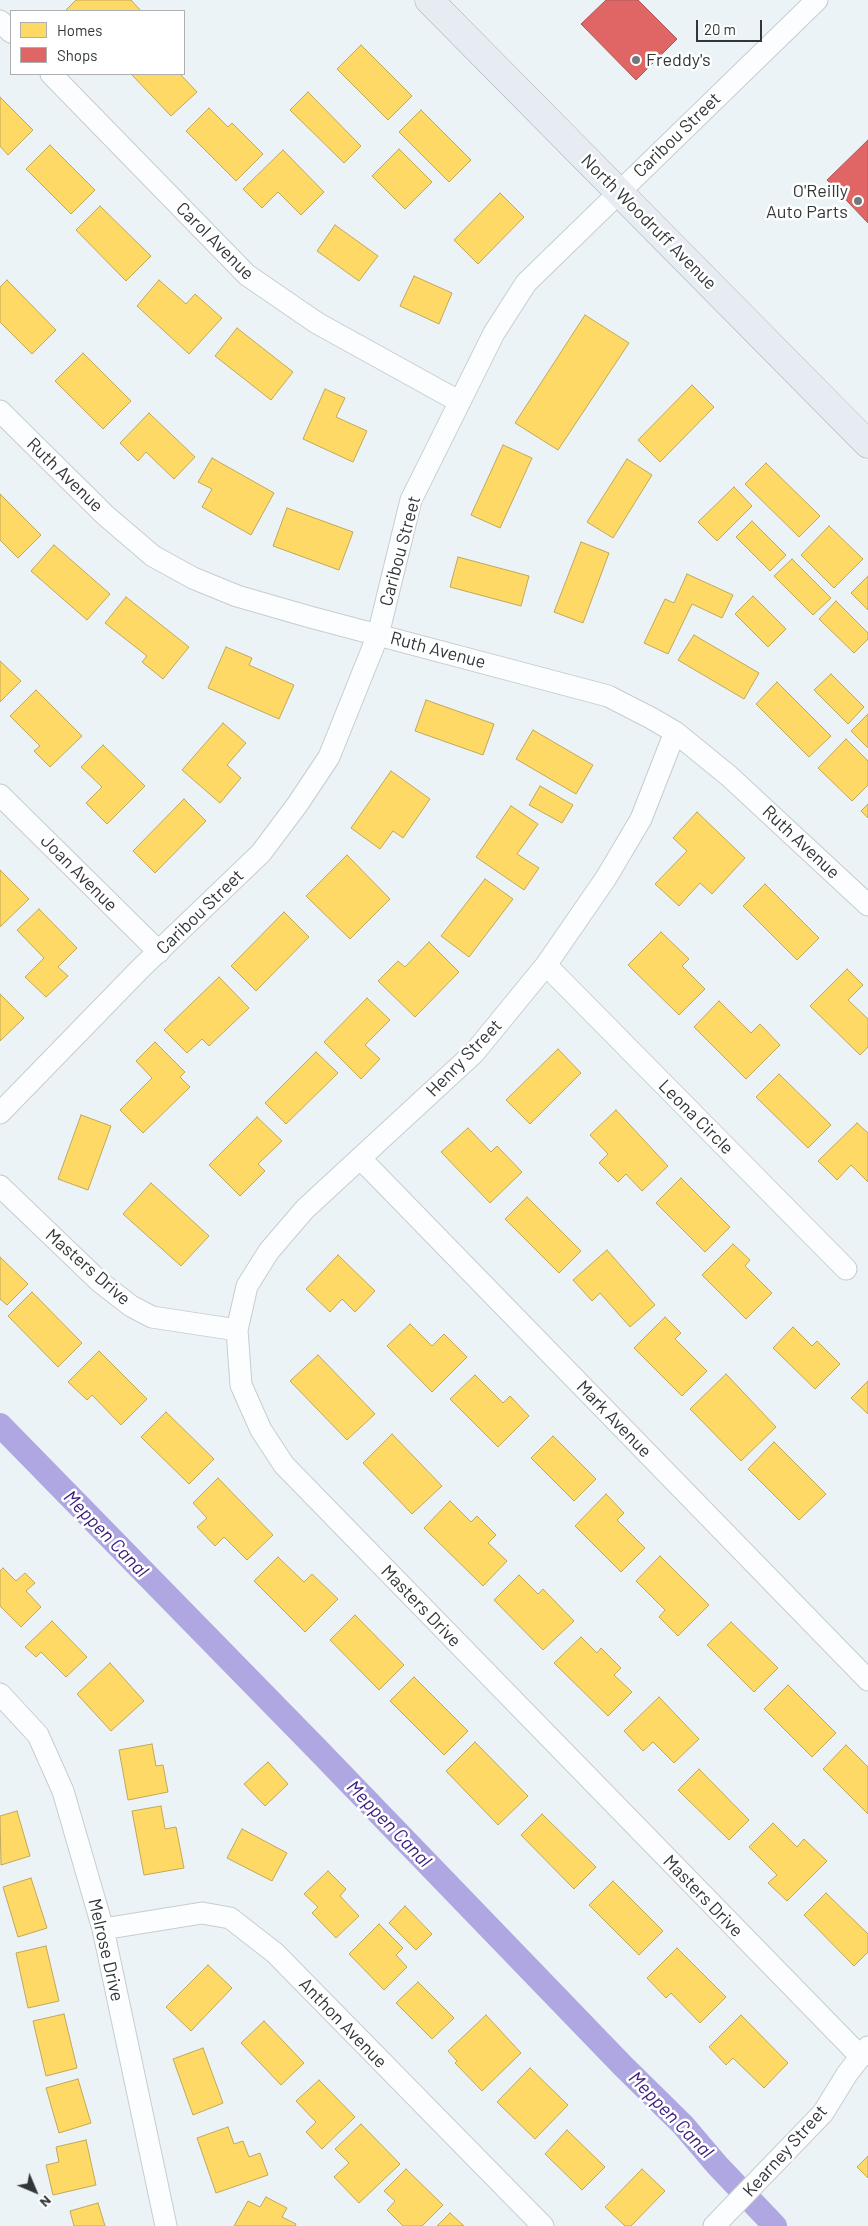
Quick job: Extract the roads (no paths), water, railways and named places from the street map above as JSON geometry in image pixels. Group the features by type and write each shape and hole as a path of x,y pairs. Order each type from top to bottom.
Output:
{"main road":[{"name":"North Woodruff Avenue","path":"429,0 868,444"}],"street":[{"name":"Caribou Street","path":"0,1113 159,952 261,853 297,805 329,757 378,634 411,500 494,333 526,283 817,0"},
{"path":"0,21 10,31"},
{"name":"Carol Avenue","path":"52,75 247,275 317,323 460,402"},
{"name":"Ruth Avenue","path":"0,411 105,515 153,556 193,578 237,596 608,696 675,732 729,776 868,905"},
{"name":"Henry Street","path":"237,1330 247,1286 269,1251 305,1209 474,1053 546,964 606,878 641,819 675,732"},
{"name":"Joan Avenue","path":"0,795 159,952"},
{"name":"Leona Circle","path":"546,964 846,1269"},
{"name":"Mark Avenue","path":"360,1158 868,1680"},
{"name":"Masters Drive","path":"0,1186 100,1282 131,1306 152,1317 237,1330 241,1385 261,1430 284,1465 864,2052"},
{"name":"Melrose Drive","path":"0,1694 38,1735 63,1791 102,1929 166,2226"},
{"name":"Anthon Avenue","path":"102,1929 202,1913 230,1918 275,1952 543,2226"},
{"name":"Kearney Street","path":"720,2220 823,2113 847,2074 864,2052"}],"waterway":[{"name":"Meppen Canal","path":"0,1425 317,1749 623,2066 683,2125 717,2165 775,2226"}],"place":[{"name":"Freddy's","path":"636,60"},
{"name":"O'Reilly Auto Parts","path":"858,201"}]}
